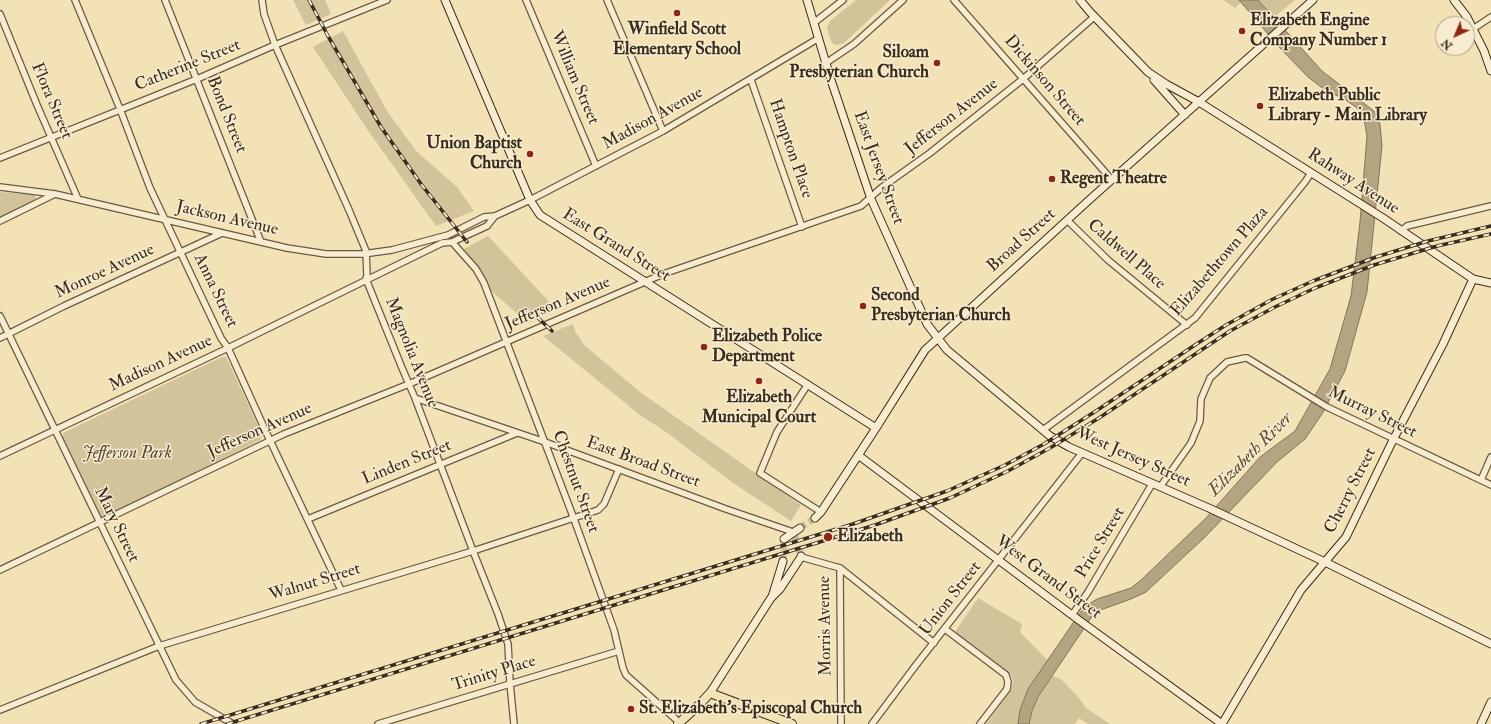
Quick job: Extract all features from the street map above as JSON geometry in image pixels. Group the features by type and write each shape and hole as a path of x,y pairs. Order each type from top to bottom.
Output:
{"main road":[{"path":"679,723 710,693 792,724"}],"street":[{"name":"Anna Street","path":"75,0 120,109 150,188 221,338 228,348 270,441 341,590"},
{"name":"Bond Street","path":"165,0 261,242"},
{"name":"Magnolia Avenue","path":"262,0 264,14 275,45 349,210 366,254 366,280 415,398 473,551 498,612 508,644 514,724"},
{"name":"Catherine Street","path":"0,158 197,79 275,45 387,0"},
{"name":"East Grand Street","path":"445,0 530,200 540,216 876,428"},
{"name":"William Street","path":"526,0 596,166"},
{"path":"607,0 663,131"},
{"name":"East Jersey Street","path":"807,0 815,22 826,63 871,199 927,324 937,338"},
{"path":"815,22 843,0"},
{"path":"826,63 854,44 903,0"},
{"name":"Dickinson Street","path":"954,0 1112,180"},
{"path":"1080,0 1094,17 1148,72 1185,115"},
{"name":"Broad Street","path":"816,518 858,456 925,350 1067,220 1313,0"},
{"path":"1454,0 1466,16"},
{"name":"Flora Street","path":"0,14 78,199"},
{"name":"Jefferson Avenue","path":"0,570 270,441 409,384 645,282 676,269 861,206 871,199 881,188 930,153 1023,79 1094,17"},
{"path":"1475,28 1491,17"},
{"path":"1475,33 1484,51 1491,71"},
{"name":"Madison Avenue","path":"442,243 448,235 484,218 495,216 530,200 663,131 751,80 819,38"},
{"name":"Rahway Avenue","path":"1148,72 1166,84 1199,102 1383,218 1473,279 1491,283"},
{"name":"Hampton Place","path":"751,80 802,227"},
{"name":"Elizabethtown Plaza","path":"1043,430 1195,318 1311,173"},
{"name":"Jackson Avenue","path":"0,187 55,194 287,248 326,254 366,254 392,250 448,235"},
{"path":"0,221 55,194"},
{"path":"1401,231 1407,226 1491,206"},
{"name":"Madison Avenue","path":"0,456 228,348 442,243 452,242 488,226 495,216"},
{"name":"Caldwell Place","path":"1067,220 1108,260 1187,324"},
{"name":"Monroe Avenue","path":"0,338 64,306 222,232"},
{"name":"Chestnut Street","path":"452,242 476,270 484,283 546,442 574,519 614,630 626,675 679,723"},
{"name":"Cherry Street","path":"1222,724 1301,590 1346,538 1393,440 1443,344 1473,279"},
{"name":"Mary Street","path":"0,316 100,522 158,646 176,680 195,702 233,724"},
{"name":"West Jersey Street","path":"937,338 947,350 1056,440 1326,562 1491,644"},
{"name":"Murray Street","path":"1160,487 1191,443 1200,421 1200,399 1210,378 1227,362 1245,358 1327,408 1491,485"},
{"path":"808,384 777,432 760,473 821,512"},
{"name":"East Broad Street","path":"415,398 546,442 794,534"},
{"name":"Linden Street","path":"308,519 518,433"},
{"name":"Union Street","path":"872,724 916,665 1082,453"},
{"name":"West Grand Street","path":"858,456 1222,724"},
{"path":"1480,480 1491,457"},
{"name":"Walnut Street","path":"0,710 158,646 574,519 602,508 619,469"},
{"name":"Price Street","path":"1074,616 1152,484"},
{"path":"784,539 794,534 800,528"},
{"path":"710,693 771,598 780,589 801,557"},
{"name":"Morris Avenue","path":"801,557 840,568 841,724"},
{"path":"771,598 782,569 783,561"},
{"path":"840,568 934,643"},
{"path":"945,629 1006,675 1008,682 1007,689 980,724"},
{"name":"Trinity Place","path":"378,724 619,651"},
{"path":"1481,724 1491,702"}],"green space":[{"path":"293,0 325,0 331,14 306,25"},
{"path":"856,0 890,0 844,43 837,45 833,44 827,28 830,21"},
{"path":"1223,0 1239,0 1241,2 1235,8"},
{"path":"1258,0 1295,0 1273,18"},
{"path":"343,31 387,111 417,152 457,187 474,211 436,226 367,129 313,47"},
{"path":"0,192 33,195 36,197 35,200 0,217"},
{"path":"488,236 556,309 528,323 489,289 480,268 464,249"},
{"path":"573,324 575,331 584,345 640,392 801,505 791,521 733,483 669,434 640,415 543,336"},
{"name":"Jefferson Park","path":"222,357 226,357 262,434 260,440 104,518 101,517 63,439 63,433"},
{"path":"978,598 1022,624 1020,632 1048,661 1028,689 1020,710 1018,724 986,724 1011,690 1013,683 1012,676 955,632"},
{"path":"1053,676 1061,679 1079,698 1086,708 1110,724 1088,724 1079,718 1075,724 1029,724 1032,711 1038,697"}],"shaded area":[{"path":"1239,0 1258,0 1322,71 1374,111 1380,124 1382,146 1367,292 1345,371 1322,414 1305,439 1277,462 1205,537 1146,592 1095,612 1038,697 1032,711 1029,724 1018,724 1020,710 1028,689 1084,607 1097,599 1131,588 1205,519 1260,457 1295,431 1330,369 1351,296 1360,222 1367,136 1364,119 1357,108 1346,100 1325,90 1308,77 1280,48"}],"tunnel":[{"path":"800,528 815,518"},
{"path":"795,536 801,556"},
{"path":"783,561 784,539"}],"railway":[{"path":"309,0 328,36 381,127 421,184 467,242"},
{"path":"201,724 853,524 947,491 1005,465 1044,444 1226,325 1271,300 1313,281 1376,257 1428,241 1491,226"},
{"path":"227,724 875,525 950,498 1008,471 1050,448 1099,418 1230,331 1275,307 1315,288 1374,265 1437,246 1491,234"},
{"path":"537,317 552,331"}],"place":[{"name":"Winfield Scott Elementary School","path":"677,13"},
{"name":"Elizabeth Engine Company Number 1","path":"1242,31"},
{"name":"Siloam Presbyterian Church","path":"937,63"},
{"name":"Elizabeth Public Library - Main Library","path":"1260,106"},
{"name":"Union Baptist Church","path":"530,154"},
{"name":"Regent Theatre","path":"1052,179"},
{"name":"Second Presbyterian Church","path":"863,306"},
{"name":"Elizabeth Police Department","path":"704,347"},
{"name":"Elizabeth Municipal Court","path":"759,381"},
{"name":"Elizabeth","path":"828,537"},
{"name":"St. Elizabeth's Episcopal Church","path":"631,709"}],"water label":[{"name":"Elizabeth River","path":"1251,455"}]}
